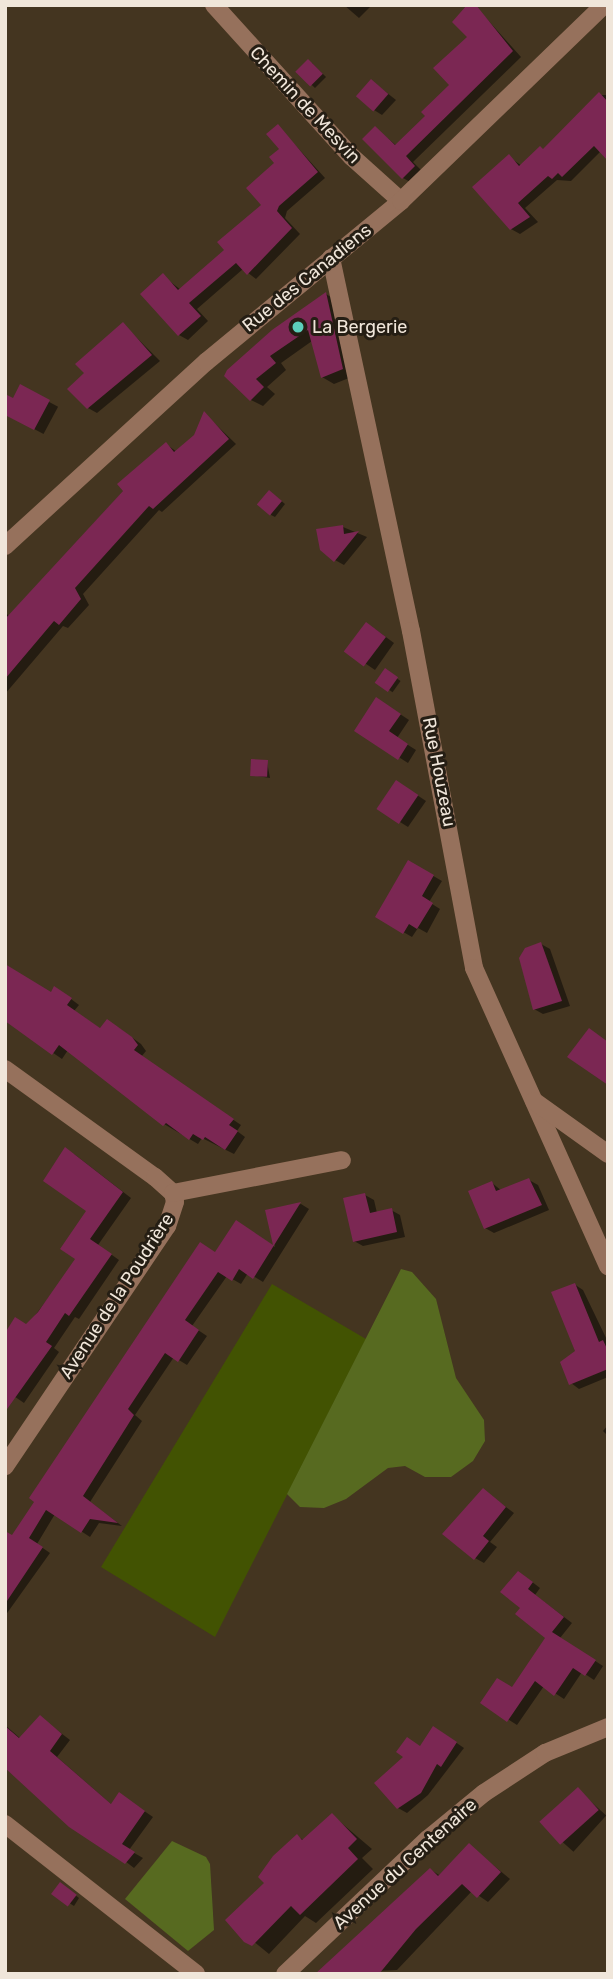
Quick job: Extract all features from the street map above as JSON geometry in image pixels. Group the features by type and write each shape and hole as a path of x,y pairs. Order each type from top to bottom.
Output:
{"street":[{"name":"Chemin de Mesvin","path":"214,5 352,157 401,201"},
{"name":"Rue des Canadiens","path":"5,546 101,453 401,201 604,5"},
{"name":"Rue Houzeau","path":"331,258 411,631 474,968 608,1266"},
{"name":"Avenue de la Poudrière","path":"5,1069 173,1193 173,1214 167,1226 11,1445 5,1466"},
{"path":"531,1099 608,1154"},
{"path":"173,1193 342,1160"},
{"name":"Avenue du Centenaire","path":"285,1974 428,1839 484,1793 545,1753 608,1727"},
{"path":"5,1824 196,1974"}],"green space":[{"path":"401,1269 412,1272 436,1299 456,1378 484,1420 485,1441 473,1461 451,1477 425,1477 405,1466 388,1468 346,1499 324,1508 300,1507 287,1494"},
{"path":"272,1284 366,1339 215,1637 101,1567"},
{"path":"172,1841 206,1857 210,1864 214,1930 188,1951 125,1899"}],"building":[{"path":"467,5 476,5 513,51 406,156 415,166 402,179 362,139 375,126 395,145 425,116 421,112 449,85 433,68 467,37 452,22"},
{"path":"308,59 323,74 310,87 295,72"},
{"path":"371,79 388,94 373,111 356,96"},
{"path":"599,92 608,102 608,161 594,146 562,177 558,173 552,179 548,176 518,203 530,217 510,230 472,187 509,154 519,166 540,146 543,149"},
{"path":"278,124 318,172 279,206 277,211 292,228 247,275 236,263 189,303 201,316 178,336 140,294 163,273 178,290 224,250 217,242 261,205 246,188 274,163 269,157 279,149 266,134"},
{"path":"326,292 343,369 321,378 308,330 270,356 276,363 256,379 264,387 250,401 224,376 227,370 272,330"},
{"path":"123,322 152,355 87,409 67,389 84,373 75,364"},
{"path":"20,384 50,400 34,430 5,415 5,394 13,398"},
{"path":"204,411 229,439 153,509 149,506 75,588 81,599 59,625 54,621 5,679 5,619 123,491 117,484 166,442 174,452 194,435"},
{"path":"269,490 282,501 270,515 257,505"},
{"path":"343,525 344,534 359,531 334,562 320,550 316,529"},
{"path":"366,622 386,637 364,667 344,652"},
{"path":"385,668 398,677 388,692 375,683"},
{"path":"376,697 401,714 389,731 408,744 398,760 354,731"},
{"path":"251,759 268,760 267,777 250,776"},
{"path":"396,780 418,795 399,824 376,809"},
{"path":"408,860 434,875 422,896 433,903 417,929 409,924 403,934 375,917"},
{"path":"541,942 562,1001 533,1010 519,958 525,948"},
{"path":"5,964 51,992 54,986 72,998 67,1005 100,1028 107,1019 132,1037 138,1045 134,1050 234,1119 229,1125 238,1131 225,1150 205,1137 203,1140 193,1134 189,1140 166,1123 163,1126 59,1045 52,1055 5,1021"},
{"path":"589,1028 608,1042 608,1085 567,1057"},
{"path":"65,1147 123,1192 90,1239 112,1254 69,1316 65,1313 46,1342 52,1346 5,1412 5,1333 15,1317 26,1324 38,1312 75,1259 60,1249 86,1211 43,1181"},
{"path":"529,1178 542,1205 484,1229 468,1191 492,1181 496,1191"},
{"path":"365,1193 370,1213 392,1208 397,1232 353,1242 343,1198"},
{"path":"301,1202 253,1279 239,1269 232,1281 218,1272 185,1320 199,1330 178,1362 165,1353 128,1409 134,1415 83,1496 118,1523 90,1519 81,1533 46,1510 29,1538 43,1547 5,1604 5,1531 12,1535 34,1502 29,1498 200,1242 215,1252 236,1220 273,1245 265,1210"},
{"path":"575,1283 599,1342 603,1340 608,1351 608,1369 569,1385 560,1362 575,1351 551,1292"},
{"path":"483,1488 506,1507 483,1536 489,1541 474,1560 442,1534"},
{"path":"518,1571 533,1582 528,1589 564,1617 552,1632 596,1660 585,1676 573,1668 554,1696 535,1681 507,1722 480,1703 497,1678 512,1687 545,1638 515,1614 520,1608 500,1592"},
{"path":"40,1715 62,1734 50,1751 111,1804 119,1792 145,1811 122,1844 135,1852 125,1864 69,1827 5,1768 5,1726 19,1738"},
{"path":"433,1726 457,1742 441,1767 437,1764 421,1793 397,1809 374,1783 403,1757 396,1752 407,1737 420,1746"},
{"path":"578,1787 599,1810 560,1845 539,1822"},
{"path":"332,1813 357,1839 348,1848 358,1859 300,1915 291,1906 252,1946 244,1942 225,1920 264,1883 258,1877 273,1856 297,1834 302,1840"},
{"path":"469,1843 501,1872 477,1898 462,1884 416,1929 379,1974 315,1974 430,1868 438,1876"},
{"path":"60,1882 77,1895 68,1907 51,1894"}],"place":[{"name":"La Bergerie","path":"298,327"}]}
